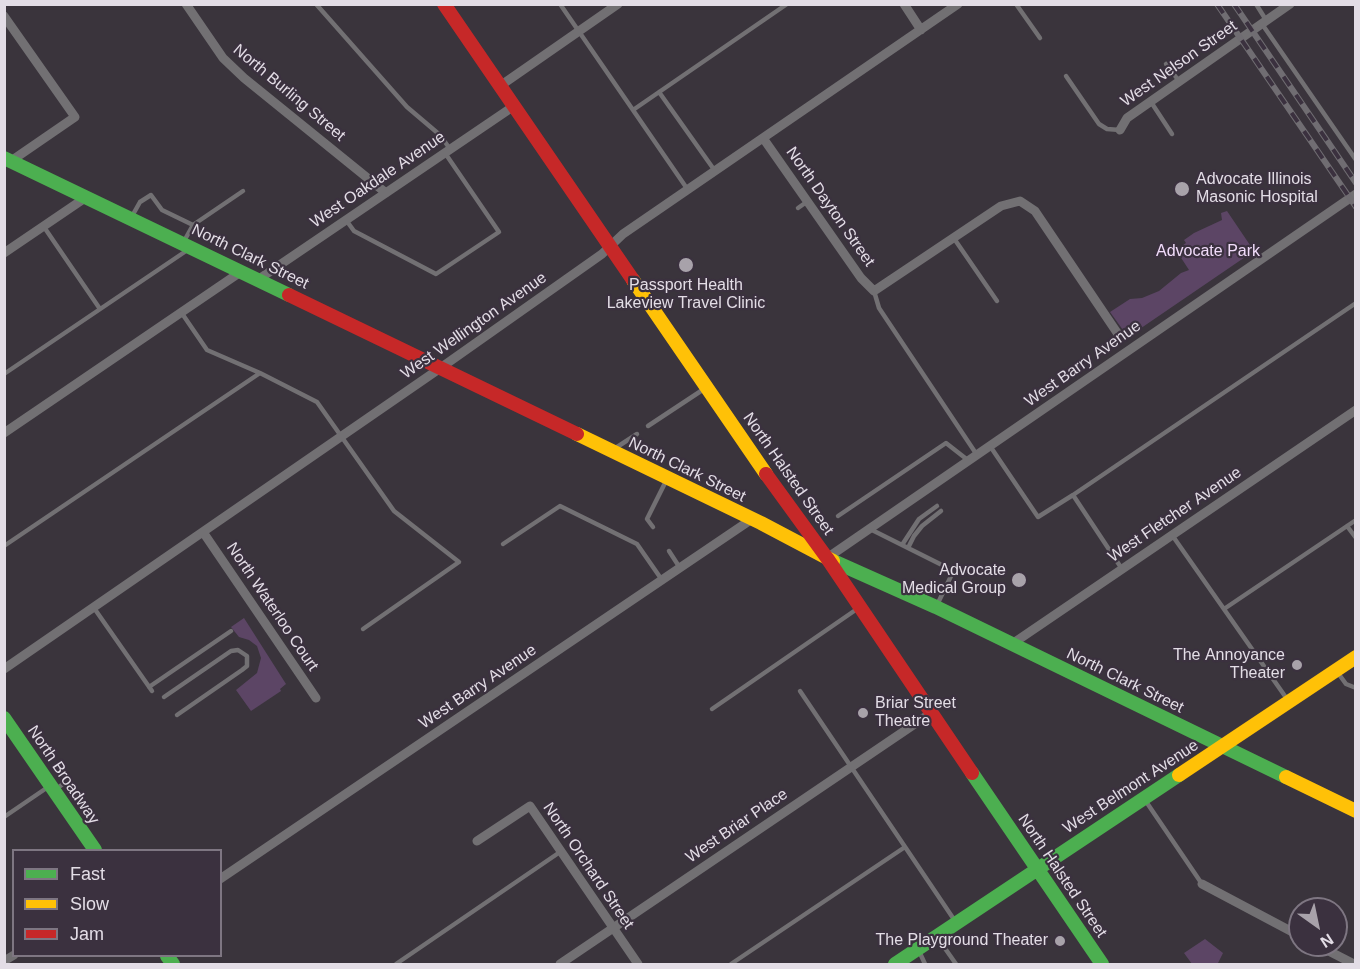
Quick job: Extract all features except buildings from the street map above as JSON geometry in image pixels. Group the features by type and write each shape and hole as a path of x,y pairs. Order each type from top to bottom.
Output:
{"main road":[{"name":"North Halsted Street","path":"444,4 827,558 1102,964"},
{"name":"North Clark Street","path":"8,159 752,519 827,558 936,607 1356,811"},
{"name":"West Belmont Avenue","path":"895,964 1356,657"},
{"name":"North Broadway","path":"4,718 94,849"}],"street":[{"name":"North Burling Street","path":"186,4 223,58 244,78 386,193"},
{"path":"500,86 618,4"},
{"path":"904,4 921,30"},
{"name":"West Wellington Avenue","path":"4,669 439,369 596,258 618,238 957,4"},
{"name":"West Nelson Street","path":"1120,130 1127,118 1265,22 1283,6"},
{"path":"4,16 75,117 8,159"},
{"name":"West Oakdale Avenue","path":"259,279 514,106"},
{"name":"North Dayton Street","path":"763,138 861,278 874,291"},
{"name":"West Barry Avenue","path":"827,558 1356,194"},
{"path":"4,253 85,198"},
{"path":"874,291 1001,206 1020,201 1035,211 1120,337"},
{"path":"4,433 242,272"},
{"name":"West Fletcher Avenue","path":"1011,644 1356,410"},
{"name":"West Barry Avenue","path":"222,878 752,519"},
{"name":"North Waterloo Court","path":"203,532 316,698"},
{"name":"West Briar Place","path":"560,964 931,713"},
{"name":"North Orchard Street","path":"477,841 530,806 638,964"},
{"path":"1203,885 1288,930"},
{"path":"1340,957 1354,964"}],"lane":[{"path":"316,4 406,107 440,135 499,232 436,274 354,231 346,220"},
{"path":"560,4 687,190"},
{"path":"633,110 787,4"},
{"path":"1017,4 1040,38"},
{"path":"1256,4 1265,22 1356,160"},
{"path":"1166,64 1180,81"},
{"path":"1066,76 1099,124 1107,129 1120,130"},
{"path":"659,92 715,171"},
{"path":"1151,101 1172,134"},
{"path":"4,374 100,309 187,245 193,225 243,191"},
{"path":"131,219 140,202 151,195 162,210 193,225"},
{"path":"798,208 808,201"},
{"path":"44,226 100,309"},
{"path":"953,237 997,300"},
{"path":"874,291 880,310 973,458"},
{"path":"990,446 1038,517 1356,303"},
{"path":"181,312 207,351 260,373 317,402 394,511 459,562 363,629"},
{"path":"4,546 260,373"},
{"path":"648,426 707,387"},
{"path":"611,451 637,434"},
{"path":"838,516 946,443 973,458"},
{"path":"653,527 647,519 667,478"},
{"path":"1073,495 1122,568"},
{"path":"503,544 560,506 637,544 662,580"},
{"path":"902,545 919,519 937,506"},
{"path":"908,548 922,526 941,511"},
{"path":"1224,609 1356,520"},
{"path":"1347,526 1356,538"},
{"path":"870,529 948,568 952,574 936,607"},
{"path":"1173,535 1288,702"},
{"path":"669,551 680,568"},
{"path":"94,608 150,689 231,632"},
{"path":"712,709 859,608"},
{"path":"164,697 231,651 237,650 247,656 247,666 177,715"},
{"path":"1336,670 1346,684 1356,688"},
{"path":"800,691 957,923"},
{"path":"4,817 70,779"},
{"path":"1144,798 1203,885"},
{"path":"731,964 905,847"},
{"path":"396,964 561,852"},
{"path":"936,937 956,964"},
{"path":"918,949 926,964"}],"green space":[{"name":"Advocate Park","path":"1227,211 1254,251 1128,337 1110,312 1130,299 1142,298 1159,291 1181,273 1189,270 1176,250 1194,233 1222,220 1221,213"},
{"path":"244,618 286,684 280,689 281,691 251,711 236,690 257,673 261,658 257,646 239,637 231,627"},
{"path":"1205,939 1223,953 1219,964 1192,964 1184,953"}],"railway":[{"path":"1217,4 1356,207"},
{"path":"1234,4 1356,183"}],"traffic: fast":[{"path":"4,158 289,295"},
{"path":"833,561 936,607 1286,777"},
{"path":"4,718 94,849"},
{"path":"972,773 1102,964"},
{"path":"895,964 1179,775"},
{"path":"168,957 173,964"}],"traffic: slow":[{"path":"633,280 766,474"},
{"path":"577,434 761,523 833,561"},
{"path":"1179,775 1356,657"},
{"path":"1286,777 1356,811"}],"traffic: jam":[{"path":"444,4 633,280"},
{"path":"289,295 577,434"},
{"path":"766,474 827,558 972,773"}],"place":[{"name":"Advocate Illinois Masonic Hospital","path":"1182,189"},
{"name":"Passport Health Lakeview Travel Clinic","path":"686,265"},
{"name":"Advocate Medical Group","path":"1019,580"},
{"name":"The Annoyance Theater","path":"1297,665"},
{"name":"Briar Street Theatre","path":"863,713"},
{"name":"The Playground Theater","path":"1060,941"}]}
